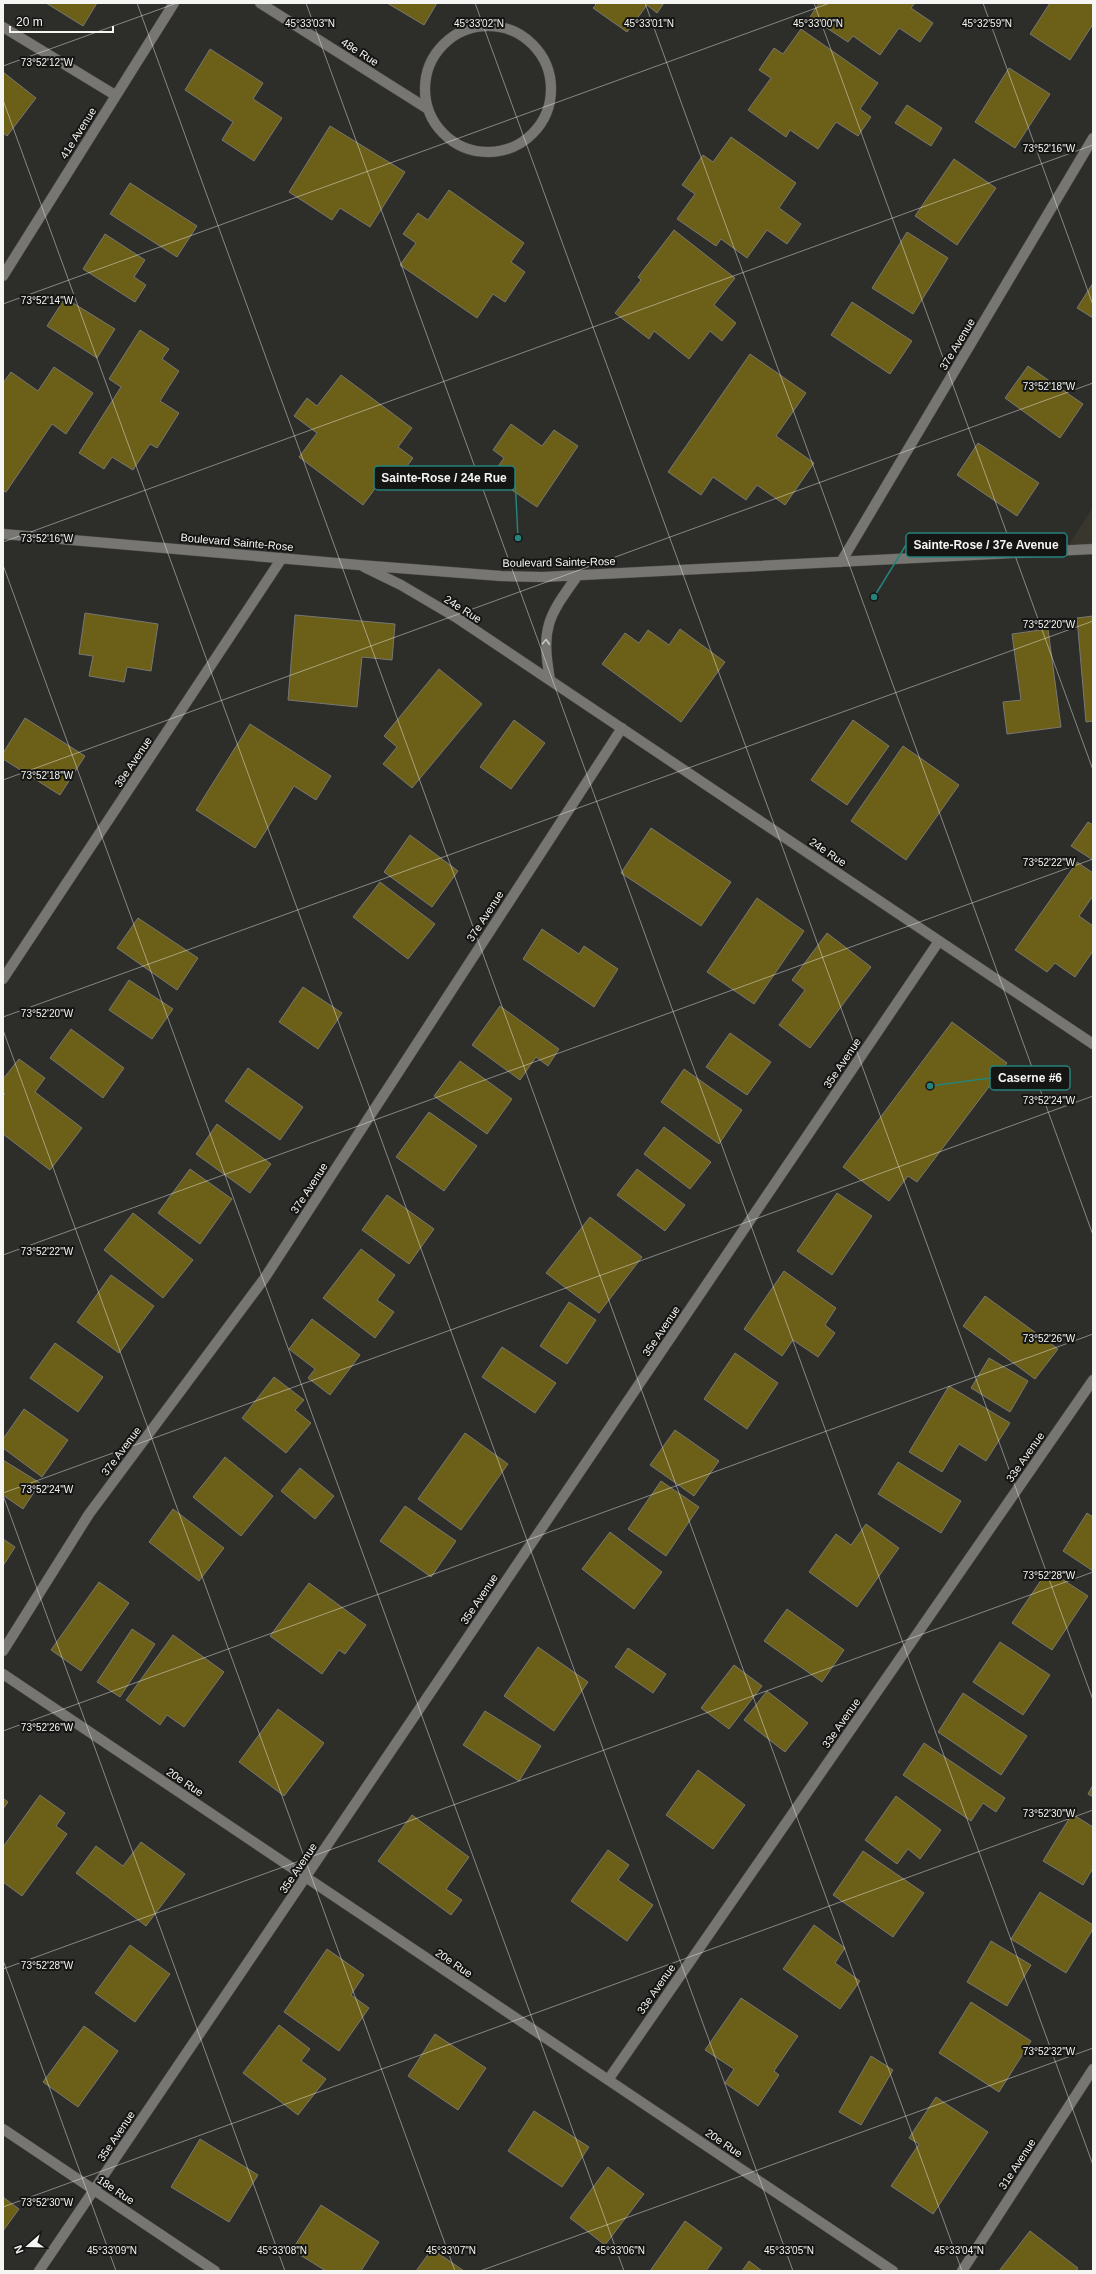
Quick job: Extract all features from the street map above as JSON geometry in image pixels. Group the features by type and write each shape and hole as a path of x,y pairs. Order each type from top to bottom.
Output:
{"street":[{"name":"41e Avenue","path":"3,276 174,3"},
{"name":"48e Rue","path":"260,3 428,108"},
{"path":"492,25 512,30 529,41 543,56 550,75 552,96 546,116 534,133 516,146 495,152 474,151 454,143 438,128 428,108 425,88 428,68 438,50 453,36 471,28 492,25"},
{"path":"3,27 115,95"},
{"name":"37e Avenue","path":"841,562 1093,138"},
{"name":"Boulevard Sainte-Rose","path":"3,534 501,576 578,575 1093,549"},
{"name":"39e Avenue","path":"3,979 282,558"},
{"name":"24e Rue","path":"359,565 401,585 457,618 1093,1044"},
{"path":"550,680 545,651 546,630 557,603 578,575"},
{"name":"37e Avenue","path":"3,1651 89,1514 264,1279 622,728"},
{"name":"35e Avenue","path":"39,2271 939,941"},
{"name":"33e Avenue","path":"608,2080 1093,1380"},
{"name":"20e Rue","path":"3,1674 893,2271"},
{"name":"31e Avenue","path":"962,2271 1093,2069"},
{"name":"18e Rue","path":"3,2128 215,2271"}],"shaded area":[{"path":"1093,507 1093,548 1065,551"}],"building":[{"path":"46,3 97,3 83,26"},
{"path":"387,3 437,3 424,25"},
{"path":"594,3 664,3 657,13 647,5 627,32 593,8 596,5"},
{"path":"819,3 915,3 911,8 933,23 920,42 899,28 880,55 853,36 848,42 810,17"},
{"path":"1050,3 1093,3 1093,24 1070,60 1030,34"},
{"path":"801,29 878,83 860,109 871,117 858,136 836,122 818,149 790,130 786,137 748,110 771,78 759,70 774,48 783,54"},
{"path":"210,49 263,83 253,99 282,118 254,161 222,140 233,122 185,90"},
{"path":"1009,68 1050,94 1015,148 975,122"},
{"path":"3,72 36,98 7,136 3,133"},
{"path":"907,105 942,128 931,146 895,123"},
{"path":"330,126 405,172 370,227 340,208 332,220 289,192"},
{"path":"731,137 796,183 779,208 801,224 787,244 767,230 747,258 721,239 716,246 677,219 695,194 682,185 703,155 713,162"},
{"path":"954,159 996,188 957,245 915,216"},
{"path":"130,183 197,226 177,257 110,214"},
{"path":"449,190 524,243 511,262 525,272 505,302 493,294 477,318 400,265 416,243 403,234 418,213 428,220"},
{"path":"674,230 735,278 714,305 736,323 722,341 710,331 689,359 654,331 649,339 615,313 641,280 638,277"},
{"path":"907,232 948,258 913,314 872,288"},
{"path":"105,234 145,260 134,277 146,285 135,302 83,269"},
{"path":"1093,283 1093,318 1077,308"},
{"path":"65,298 115,329 97,358 47,326"},
{"path":"852,302 912,341 890,374 831,335"},
{"path":"140,330 169,349 162,359 179,371 160,401 179,413 157,448 150,444 133,470 112,457 104,469 79,453 121,387 109,379"},
{"path":"750,354 806,393 776,436 814,463 785,505 757,485 746,500 713,477 701,495 668,472"},
{"path":"1028,366 1083,404 1060,438 1005,398"},
{"path":"54,367 93,393 66,434 52,424 6,492 3,491 3,383 11,372 38,391"},
{"path":"341,375 412,428 398,447 413,458 392,486 382,479 363,505 299,457 317,433 294,416 307,398 317,406"},
{"path":"511,424 542,446 554,430 578,446 537,507 491,476 504,458 493,450"},
{"path":"978,443 1039,483 1017,516 957,475"},
{"path":"85,613 158,624 151,671 127,667 124,682 89,676 93,656 79,654"},
{"path":"295,615 395,624 392,660 362,657 357,707 288,700"},
{"path":"1093,616 1093,721 1086,722 1077,618"},
{"path":"680,629 725,662 681,722 602,664 625,633 639,643 648,630 669,645"},
{"path":"1048,629 1061,727 1007,734 1003,702 1021,700 1012,634"},
{"path":"439,669 482,704 412,788 383,764 397,747 384,736"},
{"path":"25,718 85,756 60,795 3,759 3,753"},
{"path":"514,720 545,743 511,789 480,767"},
{"path":"853,720 889,746 847,805 811,780"},
{"path":"250,724 331,776 316,800 294,786 255,848 196,810"},
{"path":"903,746 959,785 906,860 851,821"},
{"path":"1088,822 1093,825 1093,860 1071,846"},
{"path":"651,828 731,882 701,926 621,873"},
{"path":"410,835 458,871 432,907 384,872"},
{"path":"1077,862 1093,873 1093,896 1079,916 1093,926 1093,951 1075,977 1055,963 1047,972 1015,950"},
{"path":"380,882 435,924 408,959 353,917"},
{"path":"757,898 804,931 754,1004 707,972"},
{"path":"138,918 198,958 177,990 117,948"},
{"path":"542,929 579,954 584,946 618,969 594,1007 523,959"},
{"path":"827,933 871,967 810,1048 779,1025 805,990 792,980"},
{"path":"129,980 173,1009 152,1039 109,1010"},
{"path":"303,987 342,1013 318,1049 279,1022"},
{"path":"500,1006 559,1049 548,1066 536,1057 520,1080 472,1045"},
{"path":"952,1022 1007,1063 917,1182 908,1176 889,1201 843,1167"},
{"path":"71,1029 124,1068 103,1098 50,1058"},
{"path":"730,1033 771,1062 747,1095 706,1067"},
{"path":"19,1059 45,1078 35,1092 82,1128 50,1170 3,1134 3,1096 5,1094 3,1092 3,1079"},
{"path":"460,1061 512,1099 487,1134 434,1096"},
{"path":"248,1068 303,1107 280,1140 225,1101"},
{"path":"684,1069 742,1110 719,1144 661,1102"},
{"path":"429,1112 477,1146 444,1191 396,1157"},
{"path":"217,1124 271,1164 250,1193 196,1154"},
{"path":"664,1127 711,1162 690,1189 644,1154"},
{"path":"190,1169 232,1199 200,1244 158,1213"},
{"path":"637,1169 685,1205 665,1231 617,1195"},
{"path":"837,1193 872,1216 832,1275 797,1251"},
{"path":"387,1195 434,1229 409,1264 362,1230"},
{"path":"133,1213 193,1260 163,1298 104,1250"},
{"path":"590,1217 642,1257 599,1313 546,1273"},
{"path":"361,1249 395,1275 377,1300 394,1312 375,1338 323,1298"},
{"path":"784,1271 836,1308 825,1325 835,1333 818,1357 793,1340 782,1356 744,1329"},
{"path":"111,1275 154,1306 119,1353 77,1322"},
{"path":"985,1296 1058,1349 1035,1379 963,1326"},
{"path":"569,1302 596,1320 567,1364 540,1346"},
{"path":"312,1319 360,1355 330,1395 308,1378 315,1369 289,1349"},
{"path":"55,1343 103,1377 78,1412 30,1378"},
{"path":"502,1347 556,1383 535,1413 482,1377"},
{"path":"735,1353 778,1383 747,1429 704,1399"},
{"path":"989,1358 1028,1381 1010,1412 971,1388"},
{"path":"274,1377 304,1400 295,1410 311,1423 286,1453 242,1418"},
{"path":"949,1386 1010,1423 986,1461 959,1444 942,1472 909,1452"},
{"path":"24,1409 68,1440 42,1477 3,1448 3,1439"},
{"path":"675,1430 719,1461 694,1496 650,1465"},
{"path":"465,1433 508,1464 461,1530 418,1499"},
{"path":"225,1457 273,1496 241,1536 193,1497"},
{"path":"3,1460 40,1483 23,1509 3,1495"},
{"path":"898,1462 961,1501 941,1533 878,1494"},
{"path":"300,1468 334,1496 315,1519 281,1491"},
{"path":"661,1481 699,1507 666,1556 628,1529"},
{"path":"405,1506 456,1541 431,1577 380,1541"},
{"path":"173,1509 224,1548 199,1581 149,1542"},
{"path":"1087,1513 1093,1517 1093,1571 1063,1551"},
{"path":"866,1524 899,1548 857,1607 809,1572 836,1534 851,1545"},
{"path":"610,1532 662,1572 634,1609 582,1569"},
{"path":"3,1539 15,1547 3,1566"},
{"path":"1048,1570 1088,1596 1052,1650 1012,1623"},
{"path":"99,1582 129,1603 81,1671 51,1650"},
{"path":"309,1583 366,1625 345,1654 339,1650 322,1674 270,1636"},
{"path":"787,1609 844,1650 822,1682 764,1641"},
{"path":"132,1629 155,1644 120,1697 97,1682"},
{"path":"173,1635 224,1672 184,1727 167,1715 160,1725 126,1700"},
{"path":"1000,1642 1050,1675 1023,1715 973,1682"},
{"path":"538,1647 588,1682 554,1731 504,1696"},
{"path":"628,1648 666,1674 653,1693 615,1667"},
{"path":"734,1665 762,1686 729,1729 701,1708"},
{"path":"767,1691 808,1723 785,1752 744,1720"},
{"path":"963,1693 1027,1736 1001,1775 938,1732"},
{"path":"278,1709 324,1743 284,1796 239,1762"},
{"path":"485,1711 541,1746 519,1781 463,1745"},
{"path":"924,1743 1005,1798 996,1812 983,1803 971,1821 903,1775"},
{"path":"698,1770 745,1805 713,1849 666,1815"},
{"path":"1093,1785 1093,1797 1088,1794"},
{"path":"40,1795 65,1813 56,1826 67,1834 22,1896 3,1882 3,1847"},
{"path":"896,1796 941,1830 920,1859 908,1849 897,1864 865,1840"},
{"path":"3,1798 8,1802 3,1809"},
{"path":"1072,1814 1093,1827 1093,1868 1083,1885 1043,1861"},
{"path":"412,1815 469,1857 446,1889 462,1900 451,1915 378,1861"},
{"path":"141,1842 185,1874 146,1926 76,1873 96,1846 123,1866"},
{"path":"608,1850 629,1865 618,1880 653,1905 627,1941 571,1901"},
{"path":"863,1851 924,1893 893,1937 833,1895"},
{"path":"1040,1892 1093,1925 1093,1929 1066,1973 1011,1939"},
{"path":"814,1925 845,1948 835,1963 860,1981 840,2009 783,1969"},
{"path":"991,1941 1031,1965 1007,2006 967,1982"},
{"path":"130,1945 170,1974 135,2022 95,1993"},
{"path":"327,1949 364,1975 351,1995 369,2008 339,2051 284,2012"},
{"path":"741,1998 798,2036 774,2071 779,2075 758,2106 725,2083 734,2069 705,2050"},
{"path":"971,2002 1031,2041 999,2092 939,2053"},
{"path":"279,2025 310,2049 301,2061 326,2079 298,2115 243,2073"},
{"path":"84,2026 118,2051 78,2107 43,2082"},
{"path":"435,2034 486,2068 458,2110 408,2076"},
{"path":"871,2056 893,2070 861,2125 839,2112"},
{"path":"936,2097 988,2132 933,2214 891,2186 919,2144 909,2138"},
{"path":"534,2111 589,2147 562,2187 508,2151"},
{"path":"200,2139 258,2175 229,2222 171,2187"},
{"path":"608,2167 644,2194 605,2245 570,2218"},
{"path":"3,2197 19,2209 3,2231"},
{"path":"321,2205 379,2242 361,2271 326,2271 292,2250"},
{"path":"685,2221 722,2248 706,2271 650,2271"},
{"path":"1030,2231 1078,2268 1076,2271 999,2271"},
{"path":"432,2249 464,2271 416,2271"},
{"path":"749,2261 762,2271 742,2271"}],"place":[{"name":"Sainte-Rose / 24e Rue","path":"518,538"},
{"name":"Sainte-Rose / 37e Avenue","path":"874,597"},
{"name":"Caserne #6","path":"930,1086"}]}
